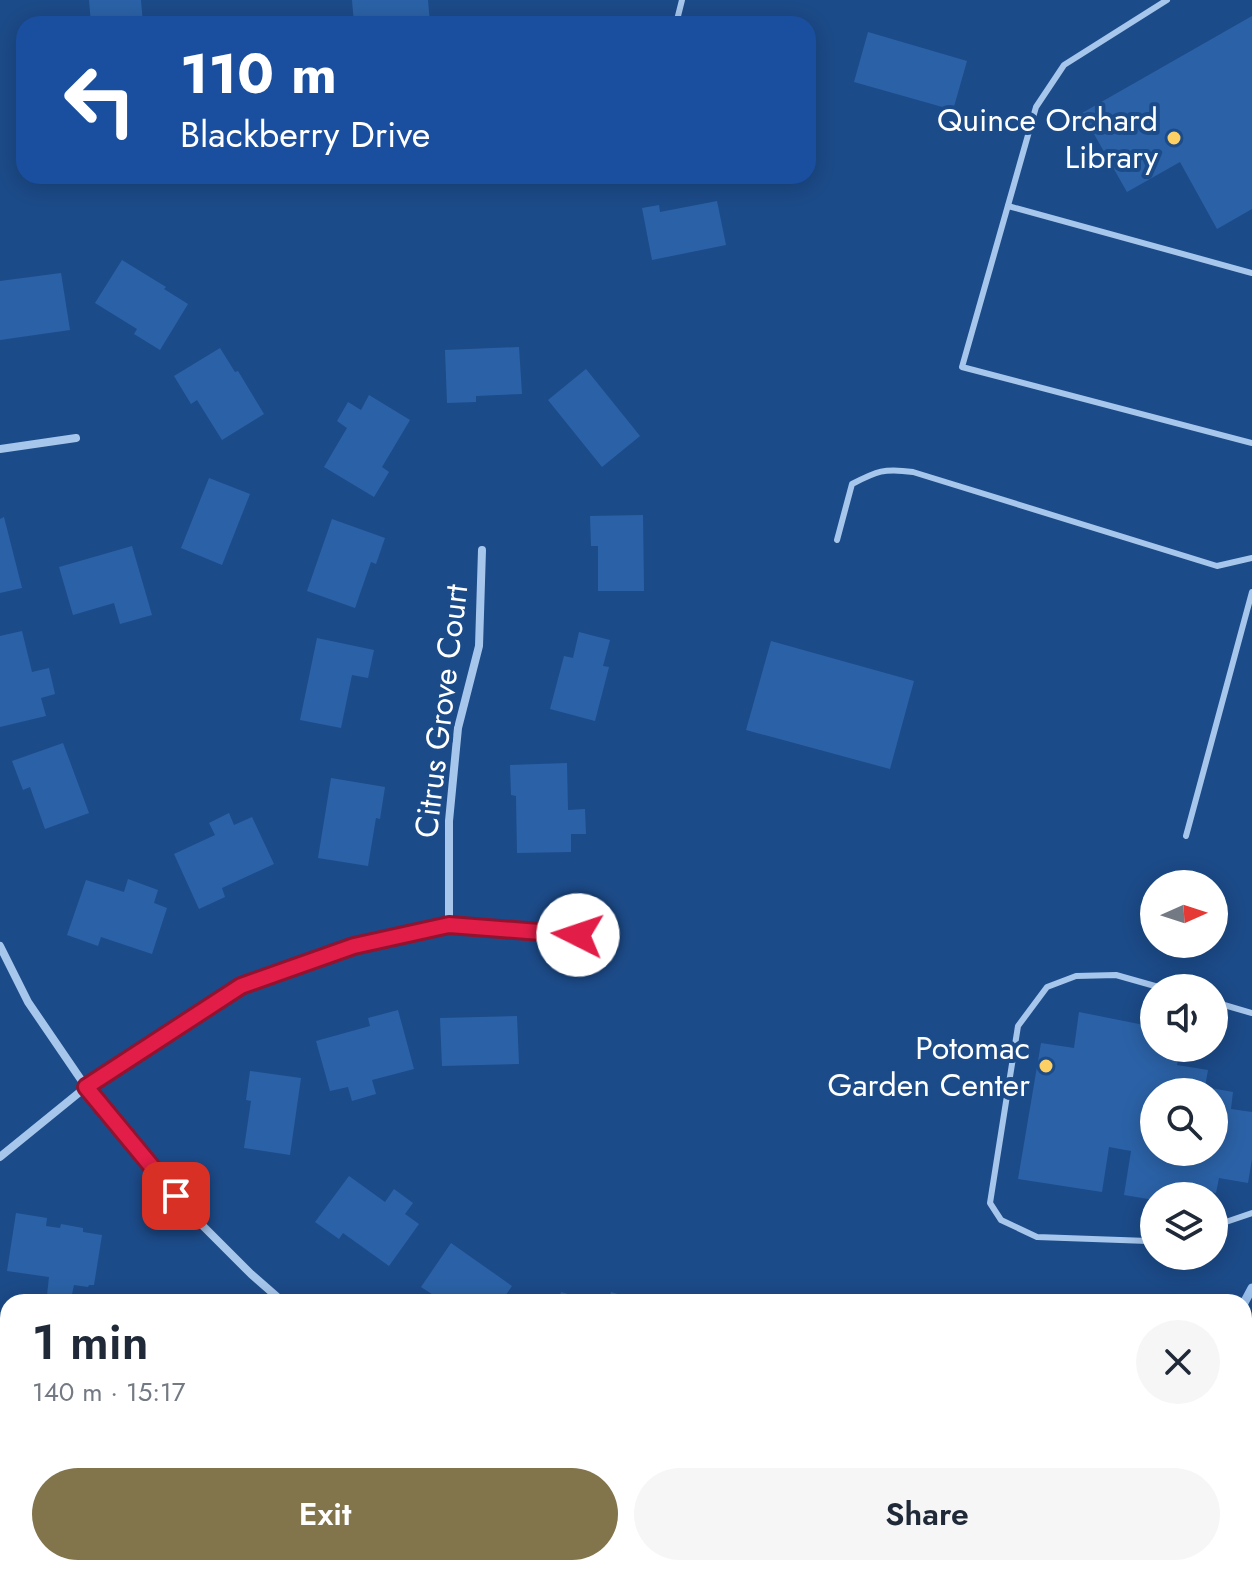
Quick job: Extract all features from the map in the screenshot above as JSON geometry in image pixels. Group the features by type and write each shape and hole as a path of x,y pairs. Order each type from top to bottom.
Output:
{"street":[{"path":"0,449 76,438"},
{"name":"Citrus Grove Court","path":"449,925 449,821 458,728 479,646 482,550"},
{"path":"0,1157 86,1087 241,986 354,946 449,925 578,935"},
{"path":"0,946 28,1002 86,1087 194,1217 274,1294"}],"lane":[{"path":"1167,0 1064,65 1036,107 962,367 1252,443"},
{"path":"1008,206 1252,273"},
{"path":"837,540 852,484 872,473 890,469 913,472 1217,566 1252,558"},
{"path":"1186,836 1252,592"},
{"path":"1140,982 1116,975 1076,976 1047,987 1018,1026 990,1203 1001,1220 1037,1237 1140,1241"},
{"path":"1228,1006 1252,1013"},
{"path":"1228,1221 1252,1213"}],"building":[{"path":"89,0 141,0 142,16 90,16"},
{"path":"352,0 428,0 429,16 353,16"},
{"name":"Quince Orchard Library","path":"1252,16 1252,209 1217,229 1180,162 1127,192 1082,113"},
{"path":"868,32 967,61 953,110 854,82"},
{"path":"717,201 726,245 652,260 642,208 659,205 660,212"},
{"path":"122,260 188,304 160,350 134,334 137,329 95,303"},
{"path":"61,273 70,330 0,340 0,281"},
{"path":"519,347 522,394 476,396 476,402 447,403 445,350"},
{"path":"220,348 264,414 222,440 197,400 191,404 174,376"},
{"path":"586,369 640,436 602,467 548,400"},
{"path":"369,395 410,420 382,467 389,472 374,497 324,467 347,428 337,421 348,402 361,410"},
{"path":"209,478 250,494 222,565 181,548"},
{"path":"643,515 644,591 598,591 598,546 591,546 590,516"},
{"path":"4,517 22,588 0,593 0,519"},
{"path":"332,519 385,538 376,564 371,562 355,608 307,591"},
{"path":"132,546 152,615 120,624 114,603 73,615 59,567"},
{"path":"22,631 32,672 49,668 55,694 41,698 46,716 0,727 0,636"},
{"path":"579,632 610,640 603,666 609,667 595,721 550,709 564,656 573,658"},
{"path":"317,638 374,650 368,678 352,675 341,728 300,720"},
{"path":"771,641 914,681 890,769 746,730"},
{"path":"63,743 89,813 45,829 30,787 23,790 12,761"},
{"path":"567,763 568,810 585,809 586,834 571,834 571,852 517,853 516,796 511,795 510,765"},
{"path":"331,778 385,787 368,866 318,858"},
{"path":"229,813 234,825 252,817 274,864 222,888 225,897 199,909 174,854 215,835 209,823"},
{"path":"128,879 158,890 154,903 167,908 152,954 101,937 98,946 67,935 86,880 124,892"},
{"path":"398,1010 414,1069 372,1080 376,1094 352,1101 348,1087 330,1091 316,1041 370,1026 368,1018"},
{"path":"1079,1012 1140,1024 1140,1062 1178,1062 1177,1065 1208,1070 1207,1078 1140,1078 1140,1166 1228,1166 1228,1091 1233,1092 1231,1109 1252,1112 1252,1159 1248,1183 1219,1178 1218,1182 1140,1182 1140,1198 1124,1195 1131,1151 1109,1147 1102,1192 1018,1179 1041,1043 1074,1048"},
{"path":"517,1016 519,1064 442,1066 440,1018"},
{"path":"250,1071 301,1078 290,1155 244,1148 251,1101 246,1100"},
{"path":"349,1176 385,1202 394,1189 413,1203 405,1214 419,1224 389,1266 343,1233 339,1239 315,1222"},
{"path":"16,1213 47,1218 46,1226 60,1228 61,1224 102,1235 94,1285 74,1285 72,1294 47,1294 49,1277 7,1271"},
{"path":"451,1243 512,1286 506,1294 432,1294 421,1287"}],"waterway":[{"path":"1249,1294 1252,1288"}],"place":[{"name":"Quince Orchard Library","path":"1174,138"},
{"name":"Potomac Garden Center","path":"1046,1066"}],"route":[{"path":"176,1196 86,1087 241,986 354,946 449,925 578,935"}]}
